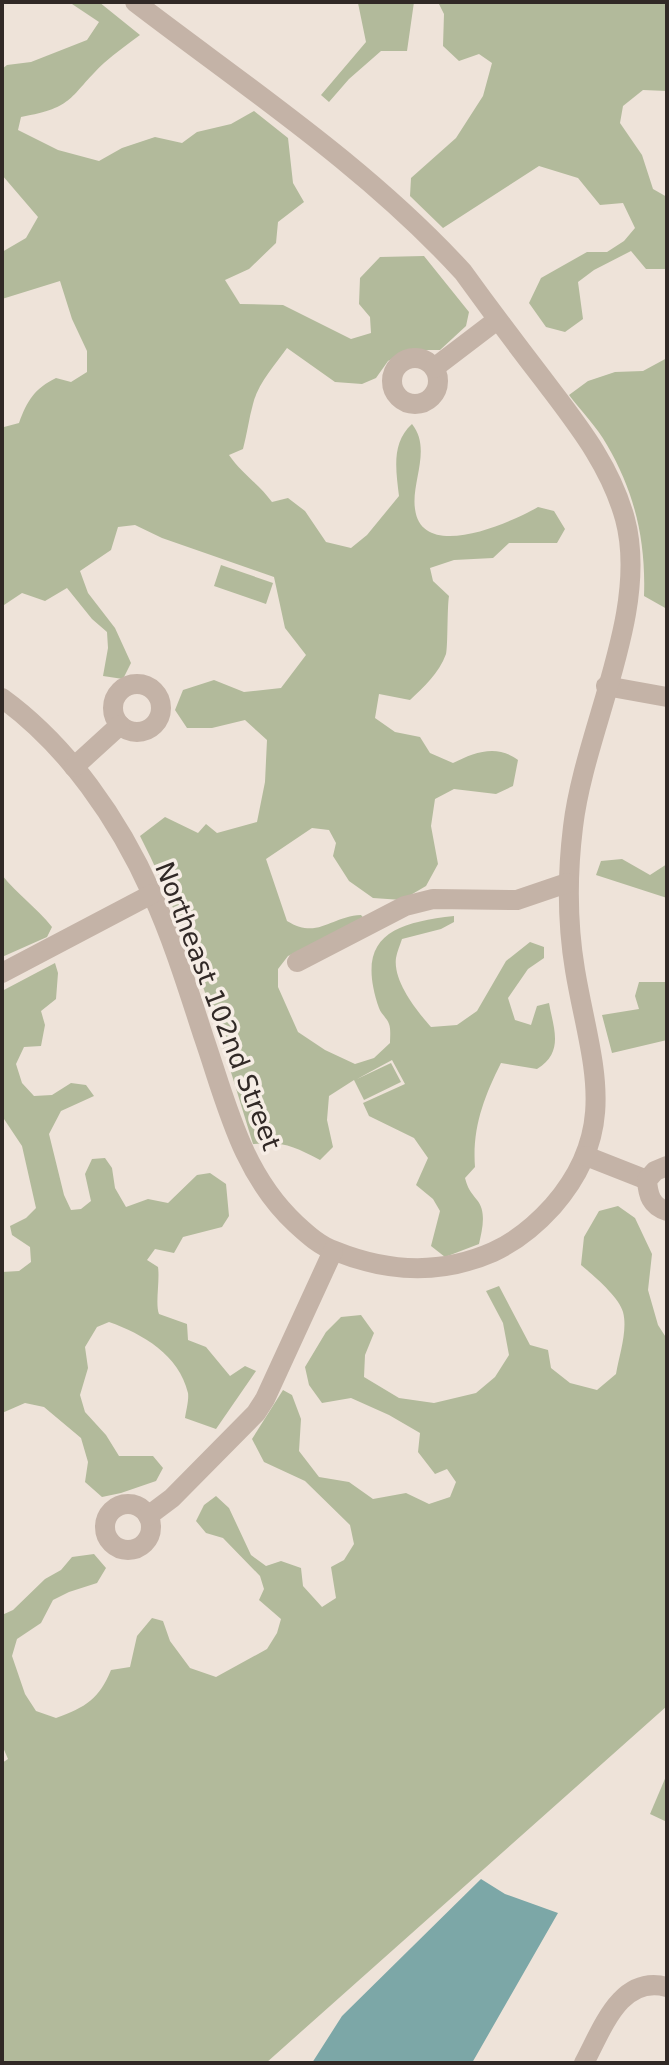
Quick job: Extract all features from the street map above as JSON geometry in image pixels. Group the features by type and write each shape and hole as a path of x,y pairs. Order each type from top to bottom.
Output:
{"street":[{"name":"Northeast 102nd Street","path":"2,698 39,730 74,767 130,849 152,894 182,970 249,1166 268,1196 287,1217 333,1251 373,1263 419,1270 481,1257 535,1227 575,1179 586,1156 594,1115 592,1048 575,972 567,883 581,775 624,625 631,551 625,519 613,484 596,450 463,272 388,198 135,2"},
{"path":"434,368 497,320"},
{"path":"606,686 667,697"},
{"path":"74,767 120,725"},
{"path":"297,962 405,906 433,899 517,900 567,883"},
{"path":"2,973 152,894"},
{"path":"586,1156 647,1180"},
{"path":"647,1180 655,1171 667,1166"},
{"path":"647,1180 650,1199 667,1211"},
{"path":"148,1516 172,1498 256,1413 333,1251"},
{"path":"584,2063 619,2001 627,1993 642,1986 657,1984 667,1987"}],"green space":[{"path":"69,2 99,2 140,35 104,63 70,99 52,109 21,117 18,130 58,150 99,161 122,148 155,137 182,143 197,132 231,124 254,111 288,138 293,183 304,202 278,222 276,243 249,269 225,280 240,304 283,305 351,339 371,333 370,317 359,304 360,278 380,257 424,256 469,312 466,326 440,350 408,350 388,361 376,378 362,384 335,382 287,348 255,396 243,449 229,455 239,467 272,502 288,498 305,511 326,542 351,548 367,535 399,496 398,448 405,431 412,424 418,434 421,455 415,509 421,525 434,534 469,534 509,521 538,507 554,511 565,529 557,543 509,543 493,558 454,560 430,568 433,581 449,596 446,654 426,685 410,700 379,694 375,718 395,732 420,737 430,753 453,763 486,751 502,752 518,760 513,786 496,794 454,789 435,799 431,826 438,864 426,886 402,900 373,898 349,881 333,856 336,843 329,830 312,828 266,859 287,921 316,928 350,916 361,915 366,921 288,956 278,969 278,987 298,1032 325,1050 355,1064 374,1058 390,1043 390,1026 379,1008 372,965 376,950 384,938 396,930 412,923 454,916 454,922 441,929 402,939 396,956 402,985 431,1027 457,1025 477,1011 506,961 530,942 544,947 544,958 528,969 508,998 515,1020 531,1025 537,1006 549,1003 555,1031 554,1048 537,1069 501,1063 480,1113 475,1139 475,1167 465,1178 482,1210 479,1244 445,1257 431,1246 440,1211 433,1199 416,1185 428,1158 414,1138 369,1116 363,1103 405,1084 392,1060 357,1079 391,1063 401,1082 364,1100 354,1080 329,1096 327,1120 333,1147 320,1160 288,1146 253,1144 189,949 140,836 165,817 198,833 206,824 217,833 257,822 265,782 267,740 245,720 212,728 187,728 175,710 183,690 214,680 244,692 281,688 306,655 285,628 274,577 162,538 135,525 118,527 111,550 80,571 88,593 115,628 131,663 123,679 103,676 108,648 107,632 67,588 45,601 22,593 4,605 2,613 2,424 4,427 19,423 25,408 42,386 56,378 71,382 87,372 87,351 72,319 60,281 2,299 2,252 26,238 38,217 2,175 2,69 7,65 31,62 87,40 99,22"},
{"path":"414,2 407,51 381,51 349,79 329,102 321,95 366,42 358,3"},
{"path":"438,2 667,2 667,91 643,90 623,106 620,123 642,155 653,189 667,197 667,269 646,269 631,251 594,270 578,282 583,319 565,332 546,327 529,303 541,278 587,252 607,252 624,241 635,228 623,203 600,205 578,178 539,166 443,228 410,196 411,178 456,138 483,96 492,63 479,54 459,61 443,46 444,14"},
{"path":"667,358 667,609 644,596 641,537 632,499 603,438 569,395 588,381 615,372 643,371"},
{"path":"221,565 273,583 266,604 214,586"},
{"path":"622,859 650,875 667,864 667,898 596,875 601,861"},
{"path":"2,875 52,927 47,937 2,957"},
{"path":"55,963 58,973 56,999 41,1011 45,1025 41,1046 24,1047 16,1064 22,1083 34,1096 52,1095 71,1083 86,1085 94,1096 61,1111 49,1134 64,1195 71,1210 81,1209 91,1201 85,1174 92,1159 105,1158 112,1168 115,1188 126,1207 148,1199 168,1203 197,1175 210,1173 226,1184 229,1216 222,1227 183,1237 174,1253 155,1249 147,1260 158,1267 159,1314 187,1324 188,1340 206,1347 230,1376 245,1366 256,1371 216,1429 185,1418 188,1396 183,1380 177,1368 158,1348 109,1322 97,1327 85,1347 88,1368 80,1395 85,1412 106,1435 119,1456 153,1456 163,1468 156,1481 102,1497 85,1482 88,1462 81,1438 44,1407 25,1403 2,1413 2,1272 19,1271 31,1262 30,1247 12,1235 10,1226 26,1218 36,1208 22,1146 2,1116 2,991"},
{"path":"639,982 667,982 667,1040 612,1053 602,1015 639,1009 635,996"},
{"path":"618,1206 635,1218 652,1254 648,1290 658,1325 667,1339 667,1706 266,2063 2,2063 2,1763 8,1759 2,1745 2,1615 13,1610 72,1557 94,1554 106,1568 97,1583 53,1600 41,1623 17,1639 12,1656 25,1694 36,1711 56,1718 90,1701 102,1688 111,1670 130,1667 137,1636 152,1618 163,1621 170,1641 190,1668 216,1677 267,1649 281,1619 259,1600 264,1589 260,1576 223,1538 206,1533 196,1521 204,1505 216,1496 229,1508 251,1555 266,1566 281,1561 301,1568 303,1586 322,1607 336,1598 331,1567 344,1560 354,1544 350,1525 305,1481 264,1462 252,1439 283,1390 292,1395 301,1419 299,1451 319,1477 349,1482 373,1499 406,1493 429,1504 450,1497 456,1482 447,1469 435,1474 418,1452 420,1433 351,1398 322,1403 309,1385 305,1367 326,1332 341,1317 361,1315 374,1333 365,1355 364,1377 399,1398 434,1403 476,1393 495,1377 509,1355 503,1323 486,1291 499,1286 530,1345 548,1350 551,1368 570,1383 597,1390 616,1374 624,1319 621,1306 581,1265 584,1237 599,1211"},
{"path":"667,1774 667,1822 650,1814"}],"water":[{"path":"481,1879 505,1894 558,1913 472,2063 312,2063 342,2016"}]}
